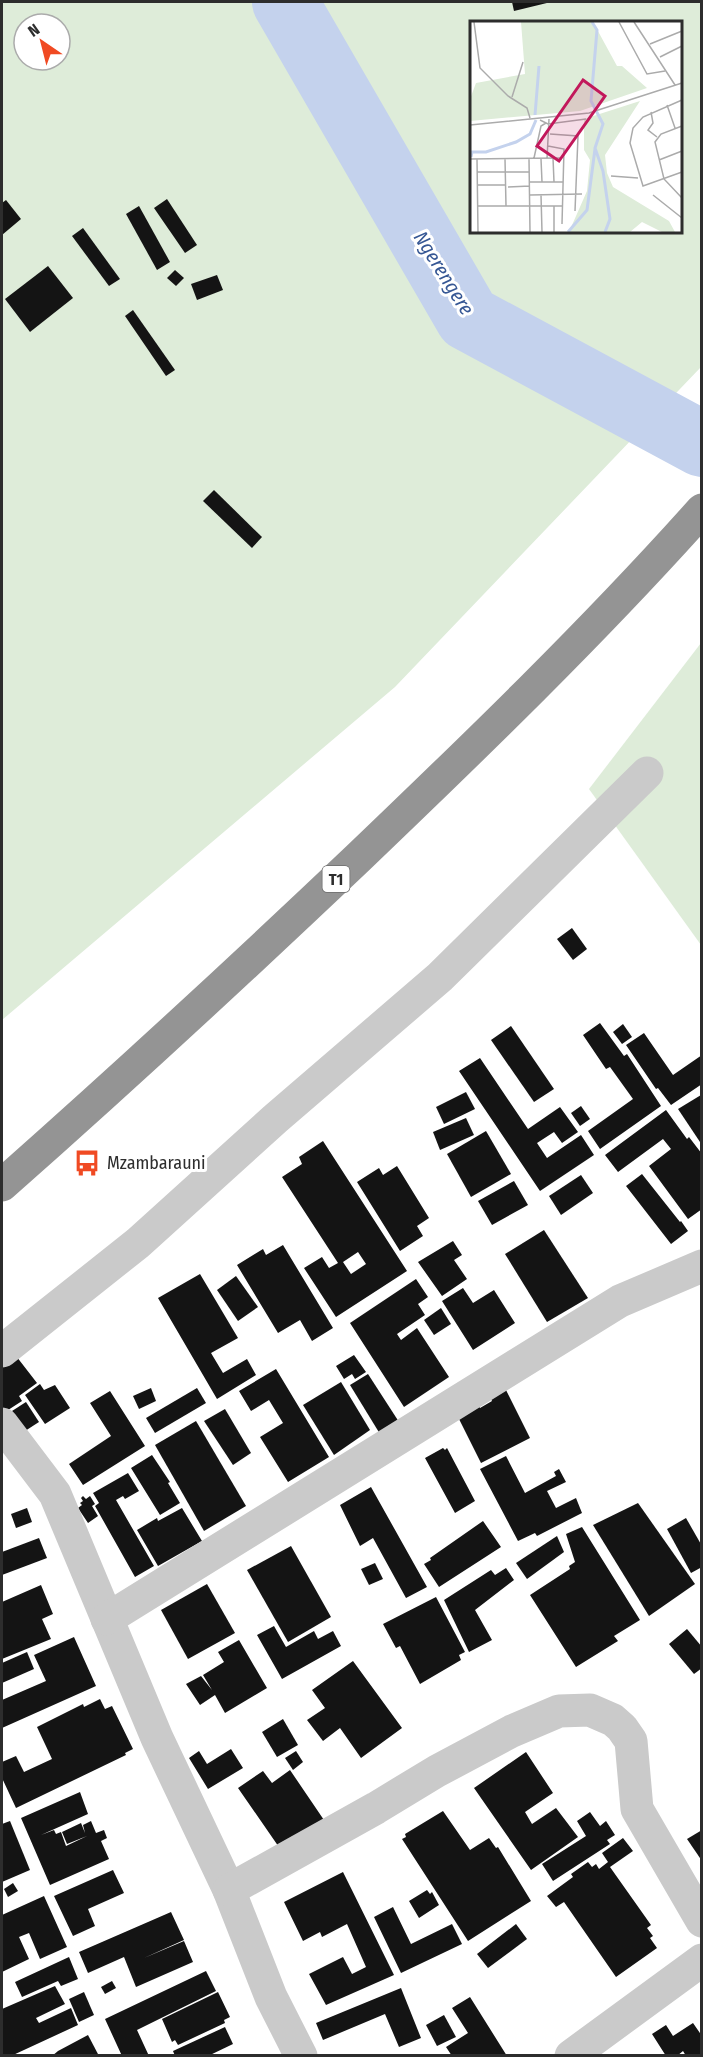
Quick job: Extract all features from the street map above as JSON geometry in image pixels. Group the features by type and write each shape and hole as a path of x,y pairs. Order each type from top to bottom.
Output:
{"highway":[{"name":"T1","path":"2,1185 203,1004 435,784 657,560 702,510"}],"street":[{"path":"2,1351 138,1243 275,1119 440,977 647,772"},
{"path":"107,1619 620,1302 702,1266"},
{"path":"2,1424 55,1494 157,1738 229,1890 271,1998 301,2055"},
{"path":"229,1890 376,1808 437,1771 512,1731 559,1712 590,1710 613,1720 632,1741 637,1809 702,1921"},
{"path":"571,2055 702,1960"}],"green space":[{"path":"2,2 701,2 701,367 395,687 2,1020"},
{"path":"701,643 701,945 589,789"}],"building":[{"path":"512,2 551,2 514,11"},
{"path":"167,199 197,245 185,253 154,208"},
{"path":"6,200 21,219 2,235 2,203"},
{"path":"139,206 170,262 157,270 126,214"},
{"path":"83,228 120,279 109,286 72,236"},
{"path":"48,266 73,298 30,332 5,299"},
{"path":"175,270 184,278 176,286 167,278"},
{"path":"217,275 223,290 197,300 191,284"},
{"path":"133,310 175,370 166,376 125,316"},
{"path":"214,490 262,537 252,548 203,501"},
{"path":"572,928 587,949 573,960 557,939"},
{"path":"600,1023 624,1056 627,1054 661,1106 600,1149 588,1131 633,1099 610,1067 606,1069 583,1035"},
{"path":"623,1024 632,1037 622,1044 613,1032"},
{"path":"511,1026 554,1089 534,1102 491,1040"},
{"path":"644,1033 673,1075 702,1055 702,1084 671,1105 658,1088 656,1089 626,1045"},
{"path":"480,1058 528,1129 560,1107 578,1132 562,1143 554,1132 537,1143 547,1158 581,1135 594,1155 540,1191 459,1071"},
{"path":"466,1092 475,1109 444,1124 436,1107"},
{"path":"702,1096 702,1145 678,1109"},
{"path":"581,1106 590,1119 580,1126 571,1113"},
{"path":"666,1110 687,1139 689,1137 702,1154 702,1209 688,1219 649,1166 671,1149 663,1139 618,1172 605,1155"},
{"path":"466,1118 474,1135 440,1150 433,1132"},
{"path":"486,1131 511,1174 471,1197 447,1154"},
{"path":"323,1141 407,1271 336,1317 304,1268 322,1257 329,1268 338,1263 282,1177 302,1164 299,1157","holes":["358,1252 366,1264 351,1274 343,1262"]},
{"path":"397,1166 429,1218 417,1226 423,1236 400,1251 357,1182 379,1168 383,1175"},
{"path":"642,1174 688,1231 671,1244 626,1186"},
{"path":"581,1175 593,1193 561,1215 549,1196"},
{"path":"514,1181 528,1205 492,1225 478,1201"},
{"path":"544,1230 588,1298 547,1322 505,1254"},
{"path":"453,1241 462,1255 454,1260 467,1279 442,1296 418,1262"},
{"path":"283,1245 333,1328 312,1341 300,1320 278,1333 237,1265 263,1249 266,1255"},
{"path":"200,1274 238,1338 211,1353 223,1373 247,1359 256,1375 217,1399 158,1298"},
{"path":"236,1276 258,1307 238,1321 217,1290"},
{"path":"416,1279 428,1297 418,1304 425,1315 397,1334 401,1340 417,1328 449,1377 404,1407 350,1323"},
{"path":"463,1288 473,1303 494,1290 515,1323 473,1350 442,1301"},
{"path":"441,1308 451,1324 434,1335 424,1320"},
{"path":"13,1352 37,1383 19,1396 22,1401 5,1412 2,1406 2,1361"},
{"path":"354,1355 366,1372 355,1379 352,1374 344,1379 336,1366"},
{"path":"276,1369 329,1457 288,1482 260,1437 283,1423 269,1400 251,1411 239,1391"},
{"path":"368,1374 399,1422 380,1434 350,1385"},
{"path":"341,1382 370,1430 334,1455 303,1405"},
{"path":"40,1384 44,1390 55,1385 70,1408 45,1424 25,1395"},
{"path":"504,1386 530,1438 481,1463 457,1415 478,1404 480,1408 492,1401 488,1393"},
{"path":"151,1388 156,1401 139,1409 133,1396"},
{"path":"197,1388 206,1403 155,1433 146,1418"},
{"path":"110,1391 145,1446 83,1485 69,1464 111,1436 90,1403"},
{"path":"26,1402 39,1422 25,1431 12,1411"},
{"path":"225,1409 251,1453 233,1465 204,1421"},
{"path":"196,1421 246,1506 204,1531 155,1445"},
{"path":"443,1448 445,1450 447,1448 475,1501 455,1513 425,1458"},
{"path":"152,1455 170,1482 168,1483 180,1503 160,1515 131,1468"},
{"path":"506,1456 525,1493 556,1476 554,1472 559,1469 566,1482 547,1491 556,1508 576,1498 582,1513 537,1536 535,1533 518,1541 480,1469"},
{"path":"128,1473 139,1491 125,1499 123,1496 116,1500 154,1566 135,1577 95,1506 99,1503 93,1493"},
{"path":"371,1487 427,1587 406,1598 373,1538 360,1546 340,1505"},
{"path":"83,1496 86,1499 90,1496 95,1504 92,1506 98,1516 88,1523 78,1508 82,1505 80,1503 83,1501 81,1498"},
{"path":"638,1503 695,1584 649,1616 593,1525"},
{"path":"27,1508 32,1522 16,1528 11,1514"},
{"path":"182,1508 202,1541 158,1566 137,1530 157,1518 158,1521"},
{"path":"686,1518 702,1546 702,1567 691,1573 667,1529"},
{"path":"483,1521 501,1547 439,1587 424,1564"},
{"path":"582,1527 640,1620 614,1636 618,1641 576,1667 530,1595 570,1569 569,1566 575,1562 566,1534"},
{"path":"557,1536 564,1552 527,1579 516,1563"},
{"path":"39,1538 47,1558 2,1575 2,1552"},
{"path":"291,1546 331,1617 288,1642 247,1570"},
{"path":"375,1563 383,1579 369,1585 361,1569"},
{"path":"506,1568 514,1580 475,1610 492,1640 469,1652 444,1600 491,1570 495,1575"},
{"path":"207,1584 235,1633 188,1659 161,1610"},
{"path":"41,1585 53,1614 42,1619 51,1639 2,1659 2,1602"},
{"path":"436,1597 465,1652 459,1655 461,1660 420,1684 400,1646 396,1648 383,1624"},
{"path":"274,1626 286,1647 314,1631 318,1639 333,1631 341,1646 282,1679 257,1635"},
{"path":"687,1629 702,1647 702,1668 694,1674 669,1644"},
{"path":"74,1637 96,1686 2,1728 2,1700 46,1681 34,1655"},
{"path":"239,1640 267,1688 225,1713 215,1695 200,1705 186,1684 201,1676 212,1690 203,1675 224,1662 218,1652"},
{"path":"27,1652 34,1669 2,1683 2,1663"},
{"path":"353,1661 402,1728 361,1758 340,1728 323,1741 307,1720 325,1708 312,1690"},
{"path":"100,1699 105,1709 112,1706 133,1749 125,1753 126,1755 16,1808 2,1778 2,1762 16,1756 24,1772 52,1759 37,1727 83,1704 84,1707"},
{"path":"283,1719 298,1745 277,1757 262,1732"},
{"path":"231,1749 243,1768 208,1789 189,1758 199,1751 207,1764"},
{"path":"296,1751 303,1762 293,1770 285,1758"},
{"path":"526,1752 553,1793 525,1812 532,1824 556,1808 578,1837 531,1870 474,1788"},
{"path":"290,1770 326,1823 283,1853 238,1788 263,1771 272,1783"},
{"path":"80,1792 88,1814 41,1835 54,1830 56,1834 61,1832 66,1846 87,1836 67,1844 62,1832 81,1823 85,1833 83,1825 91,1821 96,1833 104,1830 107,1838 101,1841 109,1859 50,1885 21,1818"},
{"path":"443,1811 470,1850 489,1838 496,1848 498,1847 531,1901 468,1941 402,1839 406,1837 405,1834"},
{"path":"590,1812 600,1826 606,1821 615,1835 607,1840 610,1844 553,1881 542,1864 586,1836 577,1821"},
{"path":"10,1821 30,1870 2,1882 2,1824"},
{"path":"702,1830 702,1861 687,1839"},
{"path":"623,1838 633,1851 610,1867 651,1925 647,1928 657,1948 616,1977 564,1902 556,1907 547,1896 573,1877 571,1874 588,1862 592,1867 596,1864 599,1869 608,1862 602,1853"},
{"path":"113,1870 124,1893 88,1909 95,1926 73,1936 54,1896"},
{"path":"343,1872 394,1975 326,2005 309,1974 343,1957 352,1974 366,1967 347,1924 322,1937 320,1932 303,1941 284,1902"},
{"path":"13,1883 18,1891 8,1897 4,1889"},
{"path":"427,1890 430,1894 432,1892 439,1905 419,1918 409,1901"},
{"path":"44,1896 67,1947 40,1959 29,1933 19,1937 29,1959 2,1972 2,1915"},
{"path":"393,1907 411,1944 452,1924 462,1944 401,1973 374,1917"},
{"path":"171,1912 184,1940 144,1958 184,1941 193,1962 136,1987 124,1957 88,1973 79,1952"},
{"path":"516,1924 527,1939 488,1968 477,1954"},
{"path":"69,1957 78,1979 61,1986 58,1981 22,1997 15,1982"},
{"path":"206,1971 216,1991 137,2030 149,2056 122,2056 105,2019"},
{"path":"112,1981 116,1988 105,1994 101,1987"},
{"path":"55,1986 65,2004 36,2018 39,2023 71,2008 78,2025 11,2056 3,2056 2,2009"},
{"path":"401,1988 421,2038 399,2047 385,2014 323,2040 316,2023"},
{"path":"84,1992 94,2015 79,2022 69,1999"},
{"path":"218,1992 230,2017 224,2020 225,2023 178,2045 175,2040 172,2042 162,2019"},
{"path":"470,1997 507,2056 452,2056 446,2047 468,2033 452,2008"},
{"path":"444,2015 456,2037 437,2046 426,2025"},
{"path":"693,2023 702,2036 702,2056 686,2056 683,2051 677,2056 666,2056 652,2034 666,2025 673,2036"},
{"path":"225,2027 233,2044 208,2056 175,2056 173,2051"},
{"path":"88,2035 99,2056 52,2056 58,2051"}],"waterway":[{"name":"Ngerengere","path":"285,2 468,318 702,444"}],"place":[{"name":"Mzambarauni","path":"87,1163"}]}
